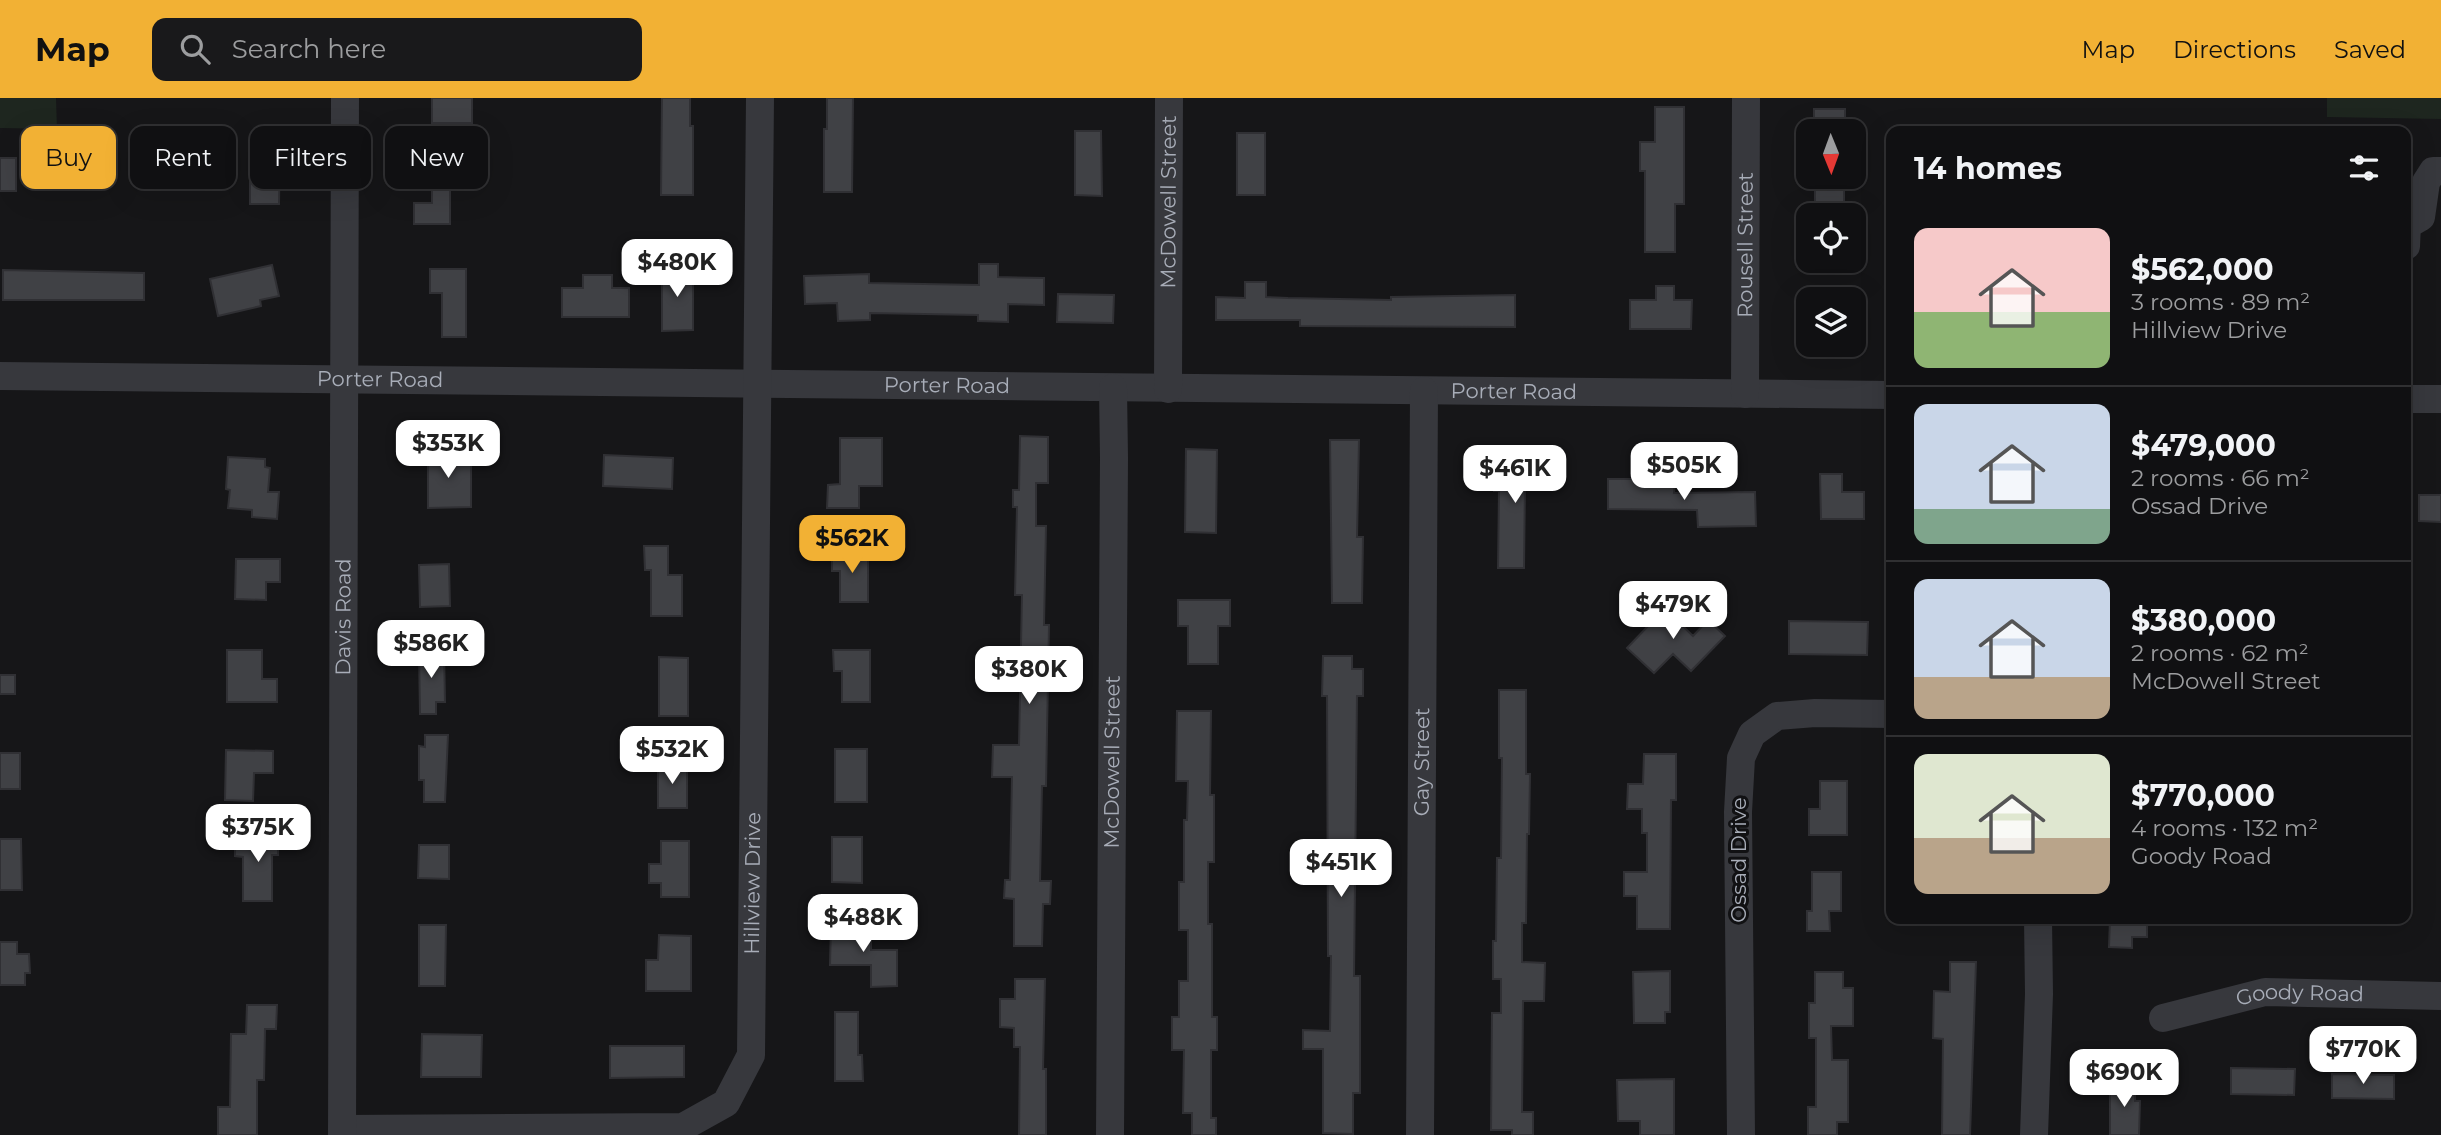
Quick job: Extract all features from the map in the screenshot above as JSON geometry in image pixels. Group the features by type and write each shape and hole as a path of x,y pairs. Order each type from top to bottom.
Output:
{"street":[{"name":"Davis Road","path":"342,1132 345,98"},
{"name":"Hillview Drive","path":"342,1132 682,1127 726,1103 751,1055 760,98"},
{"name":"McDowell Street","path":"1167,389 1169,98"},
{"name":"Rousell Street","path":"1745,394 1746,98"},
{"path":"2411,223 2421,218 2426,182 2433,171 2441,171"},
{"name":"Porter Road","path":"0,376 1886,395"},
{"name":"McDowell Street","path":"1110,1135 1113,388"},
{"name":"Gay Street","path":"1420,1135 1424,391"},
{"path":"2411,399 2441,399"},
{"name":"Ossad Drive","path":"1741,1135 1738,812 1741,758 1752,734 1777,716 1815,713 1886,714"},
{"path":"2034,1135 2039,994 2038,924"},
{"name":"Goody Road","path":"2163,1018 2265,992 2441,996"}],"shaded area":[{"path":"0,98 56,98 57,126 0,128"},
{"path":"2327,98 2441,98 2441,119 2327,117"}],"building":[{"path":"432,98 472,98 472,123 432,123"},
{"path":"662,98 690,98 690,126 693,126 693,195 661,195"},
{"path":"827,98 853,98 852,192 824,192"},
{"path":"1655,107 1684,107 1684,204 1675,204 1675,252 1645,252 1645,171 1640,171 1640,142 1655,142"},
{"path":"1814,109 1845,109 1845,119 1814,119"},
{"path":"1075,131 1101,131 1102,196 1075,195"},
{"path":"1237,133 1265,133 1265,195 1237,195"},
{"path":"0,158 16,158 16,191 0,191"},
{"path":"250,189 279,189 279,204 250,204"},
{"path":"432,189 450,189 450,224 414,224 414,203 432,203"},
{"path":"1815,189 1844,189 1844,203 1815,203"},
{"path":"979,264 998,264 998,277 1044,278 1044,305 1008,304 1008,322 978,321 978,315 870,313 870,320 838,321 837,303 805,304 804,276 869,274 869,283 979,285"},
{"path":"272,265 279,296 260,300 261,306 218,316 210,279"},
{"path":"662,267 693,267 693,330 662,331"},
{"path":"430,269 466,269 466,337 442,337 442,293 430,293"},
{"path":"3,270 144,273 144,300 3,300"},
{"path":"583,275 612,275 612,288 629,288 629,317 562,317 562,288 583,288"},
{"path":"1245,282 1266,282 1266,297 1391,300 1391,297 1515,295 1515,327 1300,326 1300,320 1216,320 1216,297 1245,298"},
{"path":"1656,286 1674,286 1674,300 1692,300 1691,329 1630,329 1630,300 1656,300"},
{"path":"1058,294 1114,295 1113,323 1057,322"},
{"path":"1020,436 1048,437 1048,483 1036,483 1036,526 1046,526 1044,625 1049,625 1046,786 1042,786 1040,881 1051,881 1050,904 1043,904 1042,946 1014,946 1014,899 1004,898 1005,880 1010,880 1012,777 992,777 993,745 1019,745 1022,595 1015,595 1017,507 1013,507 1013,490 1019,490"},
{"path":"840,438 882,438 882,486 859,486 859,508 827,508 828,485 840,484"},
{"path":"1330,440 1359,440 1357,537 1363,537 1362,603 1332,603"},
{"path":"428,448 452,448 452,462 471,462 471,507 428,508"},
{"path":"1186,449 1217,450 1216,533 1185,532"},
{"path":"604,455 673,458 672,489 603,486"},
{"path":"228,457 265,459 265,467 270,468 268,492 279,492 277,519 252,517 252,510 228,508"},
{"path":"1495,459 1549,459 1549,481 1525,481 1524,568 1498,568 1499,491 1494,491"},
{"path":"1820,474 1842,474 1842,492 1864,492 1864,519 1821,519"},
{"path":"1608,479 1675,479 1674,493 1755,492 1756,526 1698,527 1697,510 1608,509"},
{"path":"2419,495 2441,495 2441,522 2419,521"},
{"path":"644,546 668,546 668,575 682,575 682,616 651,616 651,570 645,570"},
{"path":"832,551 868,551 868,602 840,602 840,571 832,571"},
{"path":"236,559 280,559 280,582 266,582 266,600 235,599"},
{"path":"449,564 450,606 420,607 419,565"},
{"path":"1178,600 1230,600 1230,626 1218,626 1218,664 1188,664 1188,626 1178,626"},
{"path":"1656,600 1693,636 1708,620 1725,636 1691,671 1673,654 1654,673 1627,648 1652,622 1643,613"},
{"path":"1789,621 1868,622 1867,655 1789,654"},
{"path":"227,650 262,650 262,679 277,679 277,702 227,702"},
{"path":"419,650 444,650 445,702 436,702 436,714 420,714"},
{"path":"833,650 870,650 870,702 842,702 842,671 834,671"},
{"path":"1323,656 1352,656 1352,669 1363,669 1363,696 1357,696 1354,976 1360,976 1360,1093 1353,1093 1353,1134 1323,1133 1323,1049 1303,1049 1303,1030 1330,1031 1327,696 1322,696"},
{"path":"659,657 688,658 688,716 659,716"},
{"path":"0,675 15,675 15,694 0,694"},
{"path":"1499,690 1526,690 1526,774 1530,774 1526,923 1522,923 1522,962 1545,963 1544,1001 1523,1001 1522,1112 1533,1112 1533,1135 1512,1135 1512,1130 1491,1130 1492,1013 1501,1013 1501,979 1493,979 1497,858 1501,858 1502,758 1499,758"},
{"path":"1177,711 1211,711 1210,795 1214,795 1214,862 1208,862 1208,924 1212,924 1212,1017 1217,1017 1217,1050 1211,1050 1211,1118 1216,1118 1216,1135 1192,1135 1192,1113 1183,1113 1184,1050 1172,1050 1172,1017 1179,1017 1179,981 1188,981 1188,930 1179,930 1179,882 1184,882 1184,820 1187,820 1188,781 1176,781"},
{"path":"425,735 448,735 445,802 424,802 424,780 419,780 419,746 425,747"},
{"path":"835,749 867,749 867,802 835,802"},
{"path":"226,750 273,751 273,773 254,773 253,801 225,800"},
{"path":"0,753 20,753 20,789 0,789"},
{"path":"1644,754 1676,754 1676,800 1671,800 1670,929 1637,929 1637,896 1624,896 1624,872 1647,872 1647,833 1642,833 1642,809 1627,809 1628,784 1643,784"},
{"path":"658,763 687,763 687,808 658,808"},
{"path":"1820,781 1847,781 1847,835 1809,835 1809,809 1820,809"},
{"path":"253,831 278,831 278,855 272,855 272,901 243,901 243,857 235,856 235,839 253,839"},
{"path":"832,837 862,837 862,883 832,882"},
{"path":"0,839 21,839 22,890 0,890"},
{"path":"661,841 689,841 689,897 661,897 661,883 649,883 649,864 661,864"},
{"path":"419,845 449,845 449,879 418,878"},
{"path":"1812,872 1841,872 1841,911 1829,911 1830,931 1807,931 1807,911 1812,911"},
{"path":"2110,924 2147,924 2147,937 2132,937 2132,948 2109,947"},
{"path":"419,925 446,925 445,986 419,986"},
{"path":"831,925 871,925 871,950 897,950 897,986 871,987 871,965 830,965"},
{"path":"659,935 691,936 691,991 646,991 646,960 658,960"},
{"path":"0,942 17,942 17,954 29,954 30,973 25,973 25,985 0,985"},
{"path":"1950,962 1976,962 1970,1135 1942,1135 1943,1039 1933,1038 1934,991 1950,992"},
{"path":"1670,971 1670,1012 1665,1012 1665,1023 1634,1023 1633,972"},
{"path":"1815,972 1843,972 1843,988 1853,988 1853,1026 1831,1026 1832,1060 1848,1060 1848,1122 1837,1122 1837,1135 1808,1135 1808,1107 1816,1107 1816,1038 1809,1038 1809,1003 1815,1003"},
{"path":"1015,979 1045,979 1043,1069 1046,1069 1046,1135 1019,1135 1020,1047 1014,1047 1014,1028 1000,1027 1000,999 1015,999"},
{"path":"247,1005 277,1005 276,1029 265,1029 264,1080 257,1080 257,1135 218,1135 218,1107 230,1107 231,1034 246,1034"},
{"path":"835,1012 858,1012 858,1055 862,1055 863,1081 835,1081"},
{"path":"422,1034 482,1035 481,1077 421,1077"},
{"path":"610,1046 684,1046 684,1077 610,1078"},
{"path":"2231,1068 2295,1069 2294,1095 2231,1094"},
{"path":"2332,1074 2394,1075 2394,1099 2332,1098"},
{"path":"1674,1079 1674,1135 1640,1135 1640,1121 1618,1121 1617,1080"},
{"path":"2110,1080 2135,1081 2135,1101 2140,1101 2139,1135 2110,1135"}]}
